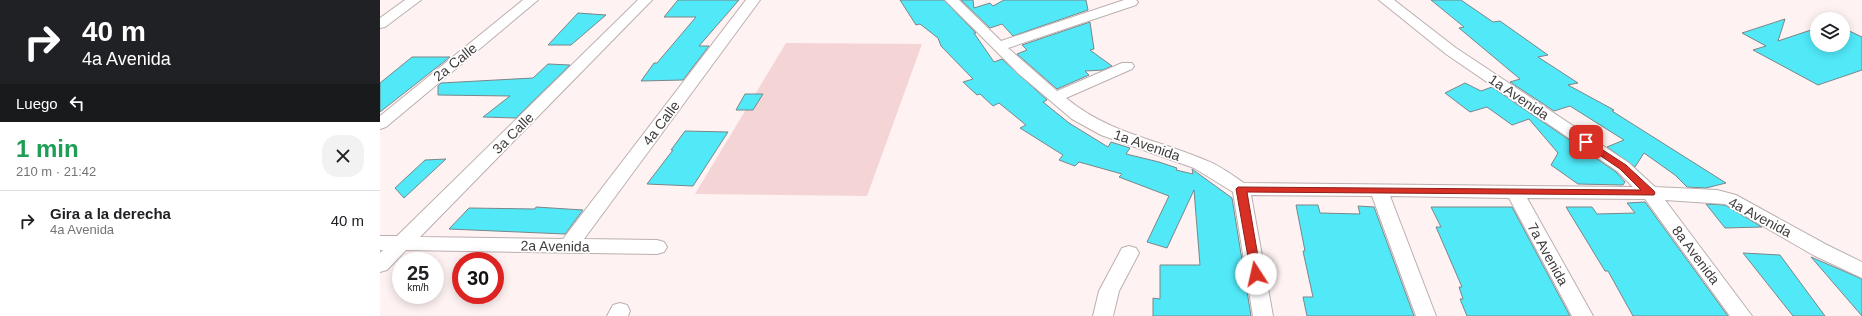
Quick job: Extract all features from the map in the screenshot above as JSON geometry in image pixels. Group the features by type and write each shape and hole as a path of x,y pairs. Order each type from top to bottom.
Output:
{"street":[{"path":"380,24 414,0"},
{"name":"2a Calle","path":"380,124 531,0"},
{"name":"3a Calle","path":"380,265 645,0"},
{"name":"4a Calle","path":"568,246 753,0"},
{"name":"1a Avenida","path":"1386,0 1451,51 1623,167 1650,193"},
{"name":"1a Avenida","path":"957,1 999,46 1078,116 1107,131 1200,164 1241,189"},
{"path":"999,46 1131,2"},
{"path":"1055,97 1127,66"},
{"path":"1241,189 1263,316"},
{"name":"4a Avenida","path":"1241,189 1650,193 1717,196 1730,199 1820,250 1862,271"},
{"path":"1380,190 1426,316"},
{"name":"7a Avenida","path":"1514,191 1582,316"},
{"name":"8a Avenida","path":"1650,193 1742,316"},
{"name":"2a Avenida","path":"380,243 657,247"},
{"path":"1103,316 1109,291 1129,253"}],"shaded area":[{"path":"786,43 922,44 867,196 695,194"}],"building":[{"path":"678,0 739,0 699,46 709,46 683,80 641,81 654,63 657,63 696,17 664,17"},
{"path":"900,0 944,0 976,33 974,33 994,62 1002,59 1047,100 1043,102 1069,123 1108,147 1111,142 1130,148 1126,154 1159,162 1177,168 1176,170 1193,174 1192,169 1232,198 1251,316 1153,316 1153,298 1160,299 1160,265 1200,265 1194,190 1167,248 1147,242 1169,196 1119,177 1122,174 1079,162 1075,166 1059,160 1063,155 1020,128 1026,125 999,103 993,106 980,94 977,95 963,82 973,79 941,46 938,38 920,24 916,25"},
{"path":"961,0 973,0 974,8 990,3 993,6 1004,0 1086,0 1088,10 1013,36 1002,24 990,28"},
{"path":"1431,0 1461,0 1493,22 1500,21 1548,55 1538,57 1578,83 1568,85 1614,110 1612,111 1726,183 1706,188 1687,187 1675,175 1644,153 1635,167 1607,147 1624,140 1570,106 1554,111 1510,82 1520,79 1459,28 1464,27"},
{"path":"578,13 606,15 571,45 548,45"},
{"path":"1785,19 1778,41 1810,30 1810,52 1850,52 1850,31 1862,37 1862,70 1818,85 1753,50 1766,46 1742,33"},
{"path":"1090,22 1094,49 1090,50 1112,66 1103,70 1085,71 1089,75 1057,89 1017,54 1027,50 1022,45"},
{"path":"412,57 450,57 380,112 380,83"},
{"path":"548,64 570,65 516,118 483,117 510,96 438,95 438,86 441,83 533,78"},
{"path":"1465,83 1481,91 1492,87 1616,172 1625,182 1623,185 1578,184 1551,165 1558,153 1529,119 1512,125 1487,107 1470,112 1445,93"},
{"path":"745,94 763,94 753,110 736,110"},
{"path":"685,131 728,132 693,186 647,184 673,150 671,150"},
{"path":"446,159 404,198 395,188 425,160"},
{"path":"1645,202 1728,316 1633,316 1608,271 1605,271 1566,207 1592,207 1597,214 1635,213 1627,203"},
{"path":"1706,204 1725,205 1762,227 1725,228"},
{"path":"1296,205 1318,205 1320,213 1360,214 1358,206 1374,207 1414,316 1307,316 1303,297 1313,297 1303,251 1305,251"},
{"path":"536,207 583,210 565,234 449,229 469,208 535,209"},
{"path":"1431,207 1512,207 1570,316 1467,316 1460,299 1463,299 1459,287 1462,287 1436,227 1441,227"},
{"path":"1743,253 1780,255 1825,316 1793,316"},
{"path":"1811,257 1862,279 1862,316"}],"route":[{"path":"1256,274 1241,189 1650,193 1623,167 1586,142"}]}
